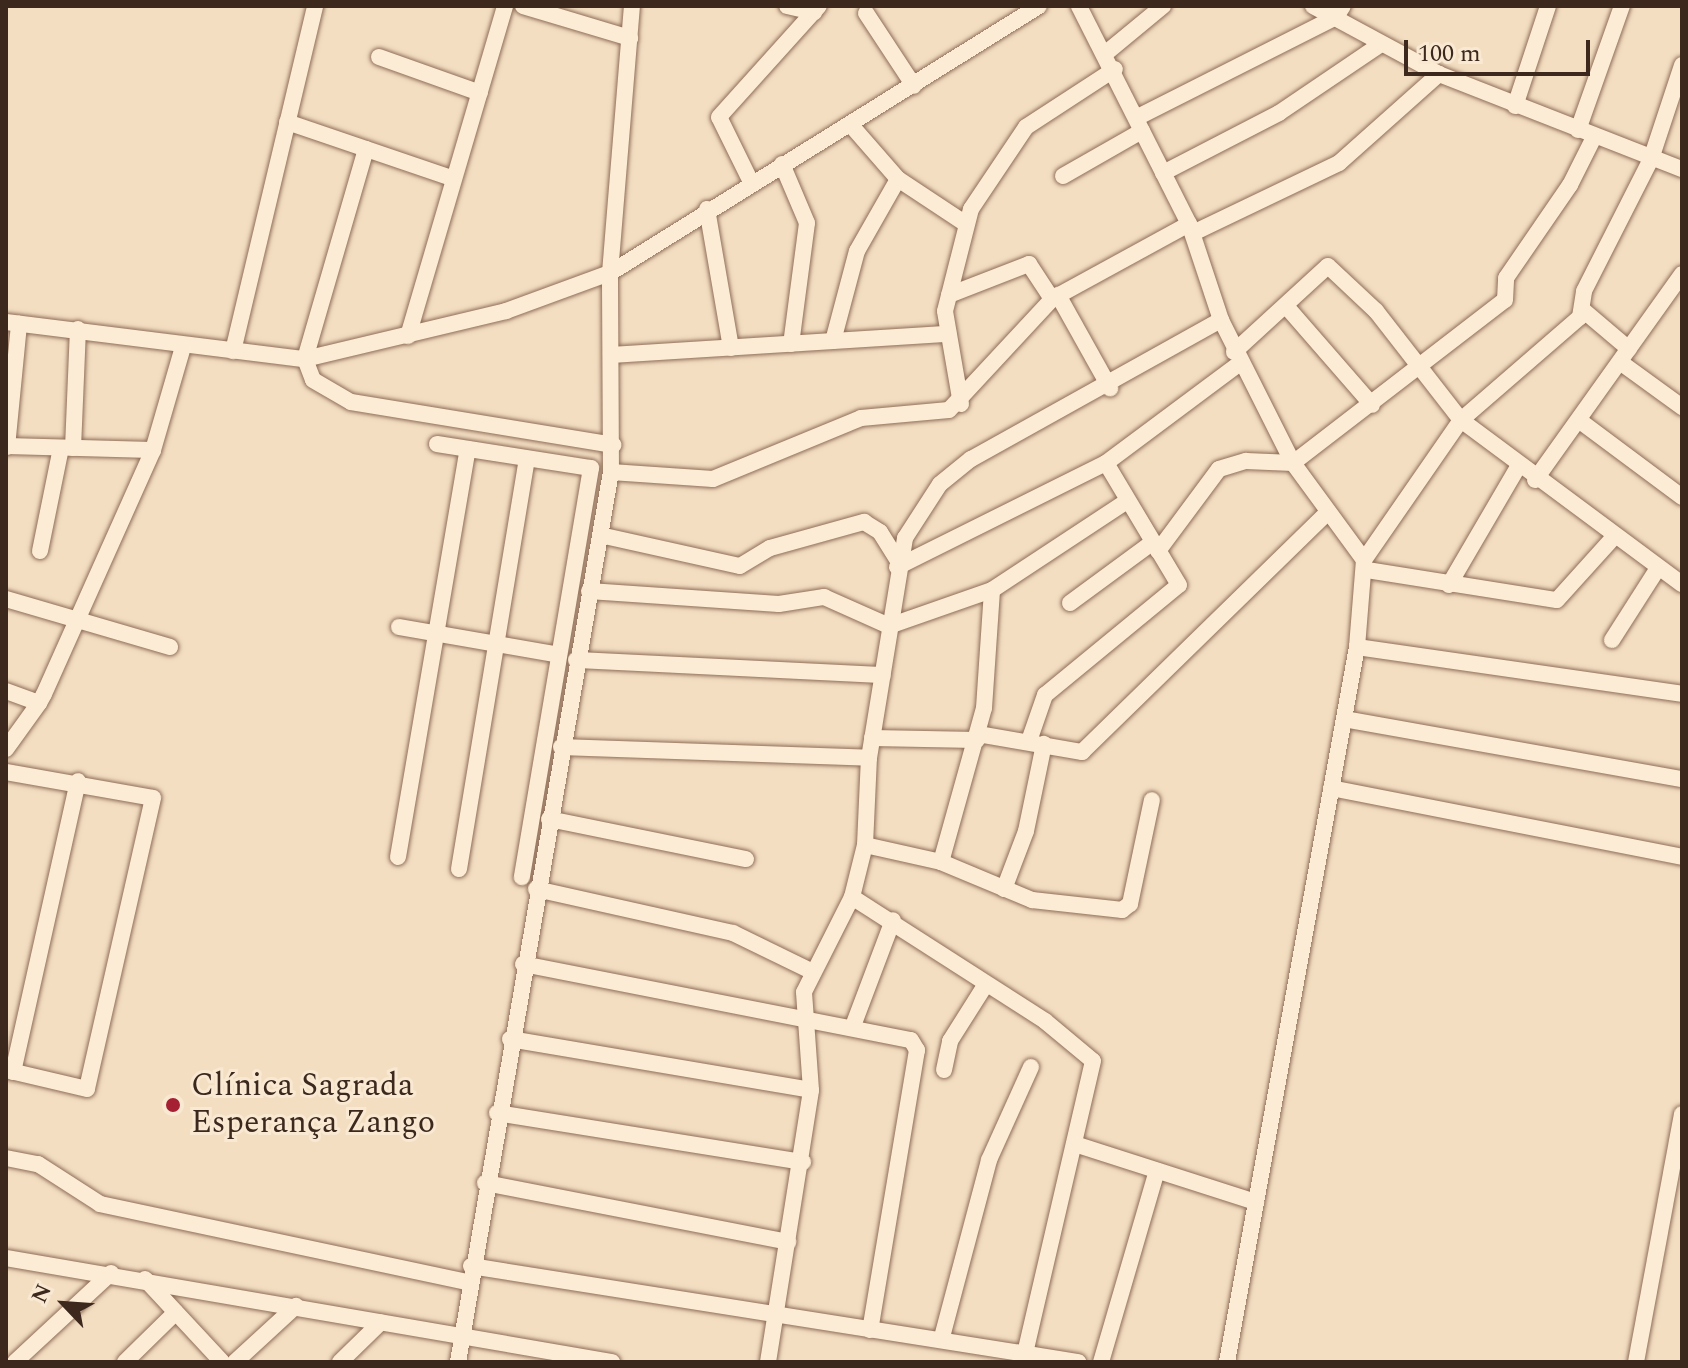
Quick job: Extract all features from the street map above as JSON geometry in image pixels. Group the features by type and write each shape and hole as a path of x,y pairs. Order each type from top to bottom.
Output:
{"street":[{"path":"233,351 315,6"},
{"path":"408,336 505,6"},
{"path":"523,6 630,38"},
{"path":"457,1352 611,472 610,273 632,6"},
{"path":"787,6 816,9"},
{"path":"153,450 7,446 13,323 78,329 182,350 233,351 305,359 408,336 610,273 707,209 914,86 1039,6"},
{"path":"1079,6 1115,69 1191,229 1237,358 1293,463 1366,565 1449,585 1557,600 1614,537"},
{"path":"1106,53 1163,6"},
{"path":"1313,6 1340,11 1381,44 1439,74 1682,169"},
{"path":"1515,106 1548,6"},
{"path":"1070,603 1155,547 1219,469 1246,461 1293,463 1423,368 1505,300 1506,278 1570,185 1622,6"},
{"path":"751,182 719,117 816,9"},
{"path":"1063,176 1139,124 1340,11"},
{"path":"866,13 914,86"},
{"path":"1163,173 1279,113 1381,44"},
{"path":"379,57 480,93"},
{"path":"1227,1362 1357,647 1366,565 1461,420 1583,310 1584,291 1651,159 1682,65"},
{"path":"961,404 948,334 949,295 966,224 977,195 1026,127 1115,69"},
{"path":"611,472 713,479 861,418 961,404 1055,297 1191,229 1339,163 1439,74"},
{"path":"287,122 454,179"},
{"path":"850,124 898,179 966,224"},
{"path":"366,149 305,359 313,380 351,402 613,445"},
{"path":"782,164 807,223 791,344"},
{"path":"833,341 857,251 898,179"},
{"path":"707,209 731,348"},
{"path":"949,295 1029,264 1055,297 1110,388"},
{"path":"898,564 1106,463 1237,358 1328,266 1423,368 1461,420 1535,480 1682,584"},
{"path":"1535,480 1681,278"},
{"path":"1286,306 1372,405"},
{"path":"1583,310 1625,355 1682,407"},
{"path":"768,1362 803,1162 811,1090 805,1016 811,971 852,897 865,845 869,758 898,564 940,484 1035,421 1110,388 1221,320"},
{"path":"40,551 67,448 78,329"},
{"path":"611,355 948,334"},
{"path":"6,749 39,703 80,619 153,450 182,350"},
{"path":"1580,421 1682,497"},
{"path":"437,444 591,468 522,877"},
{"path":"398,857 468,449"},
{"path":"459,869 527,459"},
{"path":"1004,889 1026,831 1045,695 1179,585 1106,463"},
{"path":"1449,585 1518,467"},
{"path":"589,591 779,604 824,597 889,626 992,590 1127,501"},
{"path":"872,738 977,737 1036,743 1077,755 1093,745 1328,512"},
{"path":"600,535 740,566 770,548 864,522 880,532 898,564"},
{"path":"1612,640 1658,568"},
{"path":"941,862 977,737 992,590"},
{"path":"6,599 170,647"},
{"path":"399,627 559,655"},
{"path":"1357,647 1682,694"},
{"path":"576,660 883,675"},
{"path":"6,691 39,703"},
{"path":"1344,719 1682,779"},
{"path":"561,747 869,758"},
{"path":"7,776 78,781 153,798 96,1054 84,1092 9,1071 78,781"},
{"path":"1331,788 1682,857"},
{"path":"865,845 941,862 1032,900 1127,908 1152,800"},
{"path":"549,819 746,859"},
{"path":"536,889 733,933 811,971"},
{"path":"852,897 893,920 929,952 986,984 1093,1061 1075,1127 1078,1145 1025,1353"},
{"path":"853,1026 893,920"},
{"path":"523,964 805,1016 911,1040 917,1050 870,1330"},
{"path":"944,1070 950,1041 986,984"},
{"path":"510,1039 811,1090"},
{"path":"942,1337 989,1160 1031,1067"},
{"path":"497,1113 803,1162"},
{"path":"1636,1362 1682,1114"},
{"path":"1078,1145 1256,1202"},
{"path":"6,1158 38,1164 100,1204 469,1274 774,1318 942,1337 995,1355 1025,1353 1078,1362"},
{"path":"1101,1362 1157,1171"},
{"path":"485,1183 788,1242"},
{"path":"8,1260 111,1273 381,1322 457,1352 612,1362"},
{"path":"15,1362 111,1273"},
{"path":"145,1279 222,1362"},
{"path":"235,1362 296,1306"},
{"path":"125,1362 176,1312"},
{"path":"340,1362 381,1322"}],"place":[{"name":"Clínica Sagrada Esperança Zango","path":"173,1105"}]}
